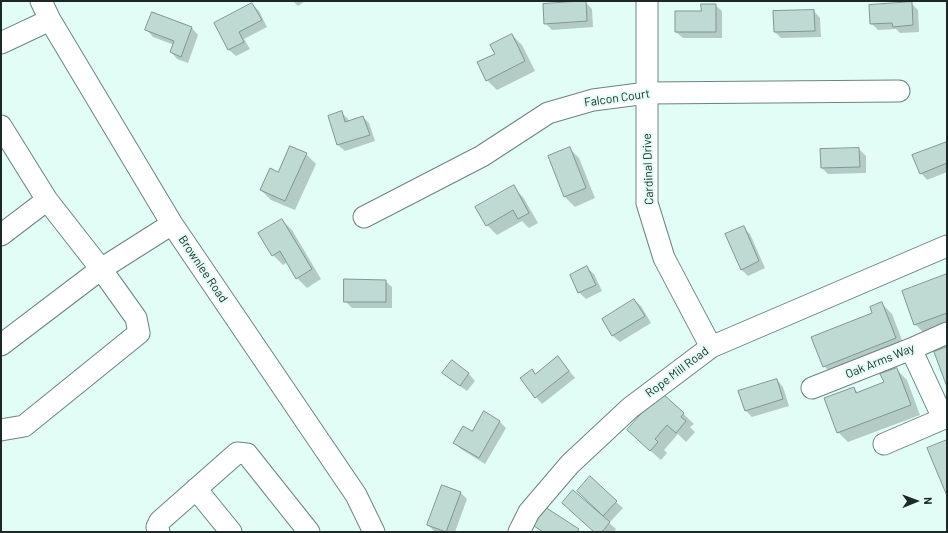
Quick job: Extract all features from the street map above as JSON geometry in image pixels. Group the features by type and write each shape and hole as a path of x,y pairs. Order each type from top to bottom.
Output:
{"street":[{"name":"Brownlee Road","path":"41,1 50,20 172,224 356,495 374,532"},
{"name":"Cardinal Drive","path":"647,1 647,203 664,258 710,347"},
{"path":"1,44 50,20"},
{"name":"Falcon Court","path":"364,217 482,156 548,113 593,100 647,93 899,91"},
{"path":"1,126 47,200 101,269 136,318 139,333 24,426 1,430"},
{"path":"1,235 47,200"},
{"path":"1,346 101,269 172,224"},
{"name":"Rope Mill Road","path":"519,532 529,512 570,464 630,408 710,347 947,246"},
{"name":"Oak Arms Way","path":"812,388 911,349 947,333"},
{"path":"884,444 945,417 911,349"},
{"path":"159,532 157,527 160,521 237,453 247,454 309,532"},
{"path":"196,489 231,532"}],"building":[{"path":"586,1 587,21 544,24 543,4"},
{"path":"912,2 913,25 893,27 892,23 870,24 869,5"},
{"path":"252,3 262,20 239,32 244,42 228,50 214,23"},
{"path":"701,4 716,4 716,32 675,32 675,11 701,11"},
{"path":"814,10 815,31 774,32 773,11"},
{"path":"152,12 192,27 181,57 170,52 174,41 145,30"},
{"path":"512,34 525,61 486,81 477,62 495,54 490,45"},
{"path":"342,111 345,122 363,116 370,135 337,145 328,116"},
{"path":"947,142 947,163 920,174 912,155"},
{"path":"290,146 307,153 285,201 260,190 270,168 278,172"},
{"path":"570,147 586,188 564,197 548,156"},
{"path":"859,148 860,167 821,168 820,149"},
{"path":"514,185 529,213 518,219 513,210 486,226 475,207"},
{"path":"282,219 312,269 296,279 280,251 272,256 258,233"},
{"path":"744,226 759,261 741,270 725,234"},
{"path":"587,266 596,285 578,293 570,275"},
{"path":"947,274 947,313 914,325 902,291"},
{"path":"344,279 386,280 386,302 344,302"},
{"path":"634,299 645,316 612,336 602,319"},
{"path":"882,302 896,338 823,367 811,337 872,313 870,307"},
{"path":"947,347 947,387 934,352"},
{"path":"558,356 569,371 535,398 520,378 532,369 535,374"},
{"path":"452,360 469,373 460,386 442,373"},
{"path":"897,368 911,405 837,433 824,398 854,387 856,393 884,382 880,374"},
{"path":"777,379 783,399 745,411 738,391"},
{"path":"661,392 684,413 681,417 686,421 676,433 667,425 655,439 658,442 650,451 627,430"},
{"path":"484,411 500,421 479,458 453,443 463,426 472,431"},
{"path":"947,440 947,496 927,448"},
{"path":"590,476 617,501 603,516 577,491"},
{"path":"442,485 461,492 446,532 427,525"},
{"path":"573,490 610,522 602,532 594,532 562,503"},
{"path":"545,507 579,529 577,532 543,532 534,526"}]}
